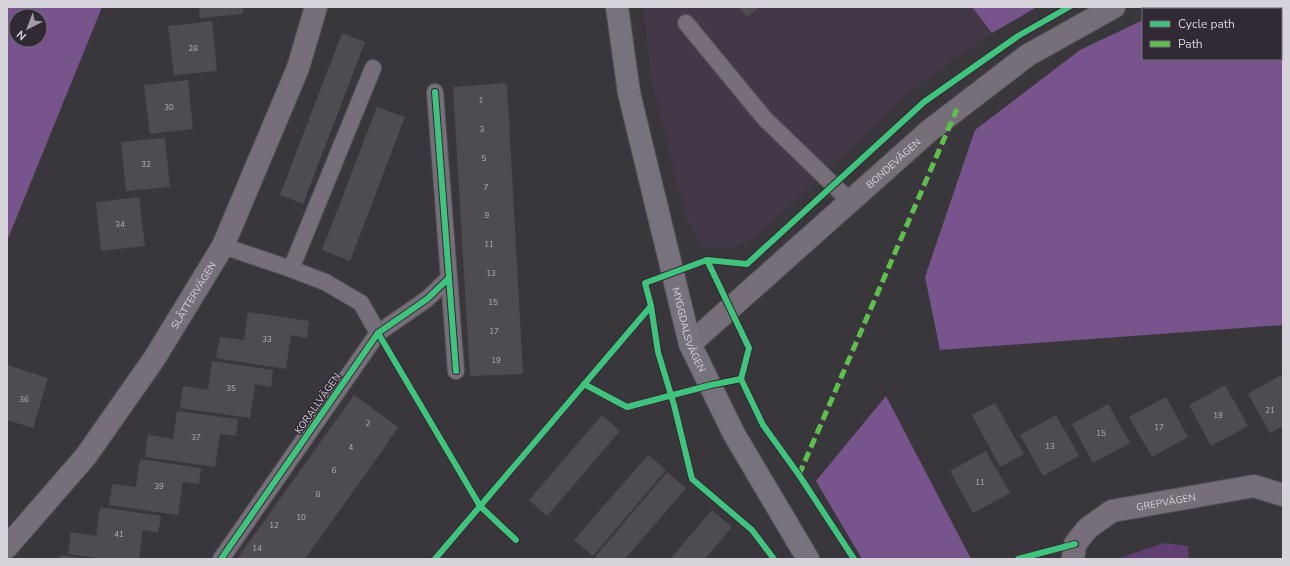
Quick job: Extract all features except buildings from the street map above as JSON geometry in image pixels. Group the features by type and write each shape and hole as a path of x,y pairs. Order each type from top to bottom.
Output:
{"street":[{"name":"SLÅTTERVÄGEN","path":"7,547 90,449 154,359 222,246 298,68 316,7"},
{"name":"MYGGDALSVÄGEN","path":"617,7 629,93 690,344 734,434 808,559"},
{"name":"BONDEVÄGEN","path":"690,344 929,131 1028,55 1114,7"},
{"name":"GREPVÄGEN","path":"1073,559 1075,544 1088,528 1112,511 1254,486 1283,495"}],"lane":[{"path":"686,23 765,118 850,202"},
{"path":"291,269 373,68"},
{"path":"435,92 456,370"},
{"path":"222,246 325,282 360,303 378,333"},
{"name":"KORALLVÄGEN","path":"221,559 378,333 427,299 449,278"}],"shaded area":[{"path":"7,7 102,7 7,241"},
{"path":"643,7 972,7 992,33 913,89 755,238 729,249 700,247 685,214 652,83"},
{"path":"972,7 1037,7 992,33"},
{"path":"1283,7 1283,325 940,350 925,277 975,130 1080,50 1142,20 1142,60 1282,60 1282,8 1169,8"},
{"path":"886,396 971,559 862,559 816,481"},
{"path":"1164,543 1188,546 1189,559 1119,559 1120,558"}],"marked path":[{"path":"799,475 957,109"}],"cycle path":[{"path":"435,559 651,306 645,283 707,260 747,264 924,102 1018,36 1069,7"},
{"path":"435,92 456,371"},
{"path":"707,260 749,348 741,379 763,425 799,475 854,559"},
{"path":"221,559 378,333 427,299 449,278"},
{"path":"651,306 658,352 674,405 692,479 752,530 774,559"},
{"path":"378,333 480,506 516,540"},
{"path":"584,384 627,407 711,385 741,379"},
{"path":"1018,559 1075,544"}]}
